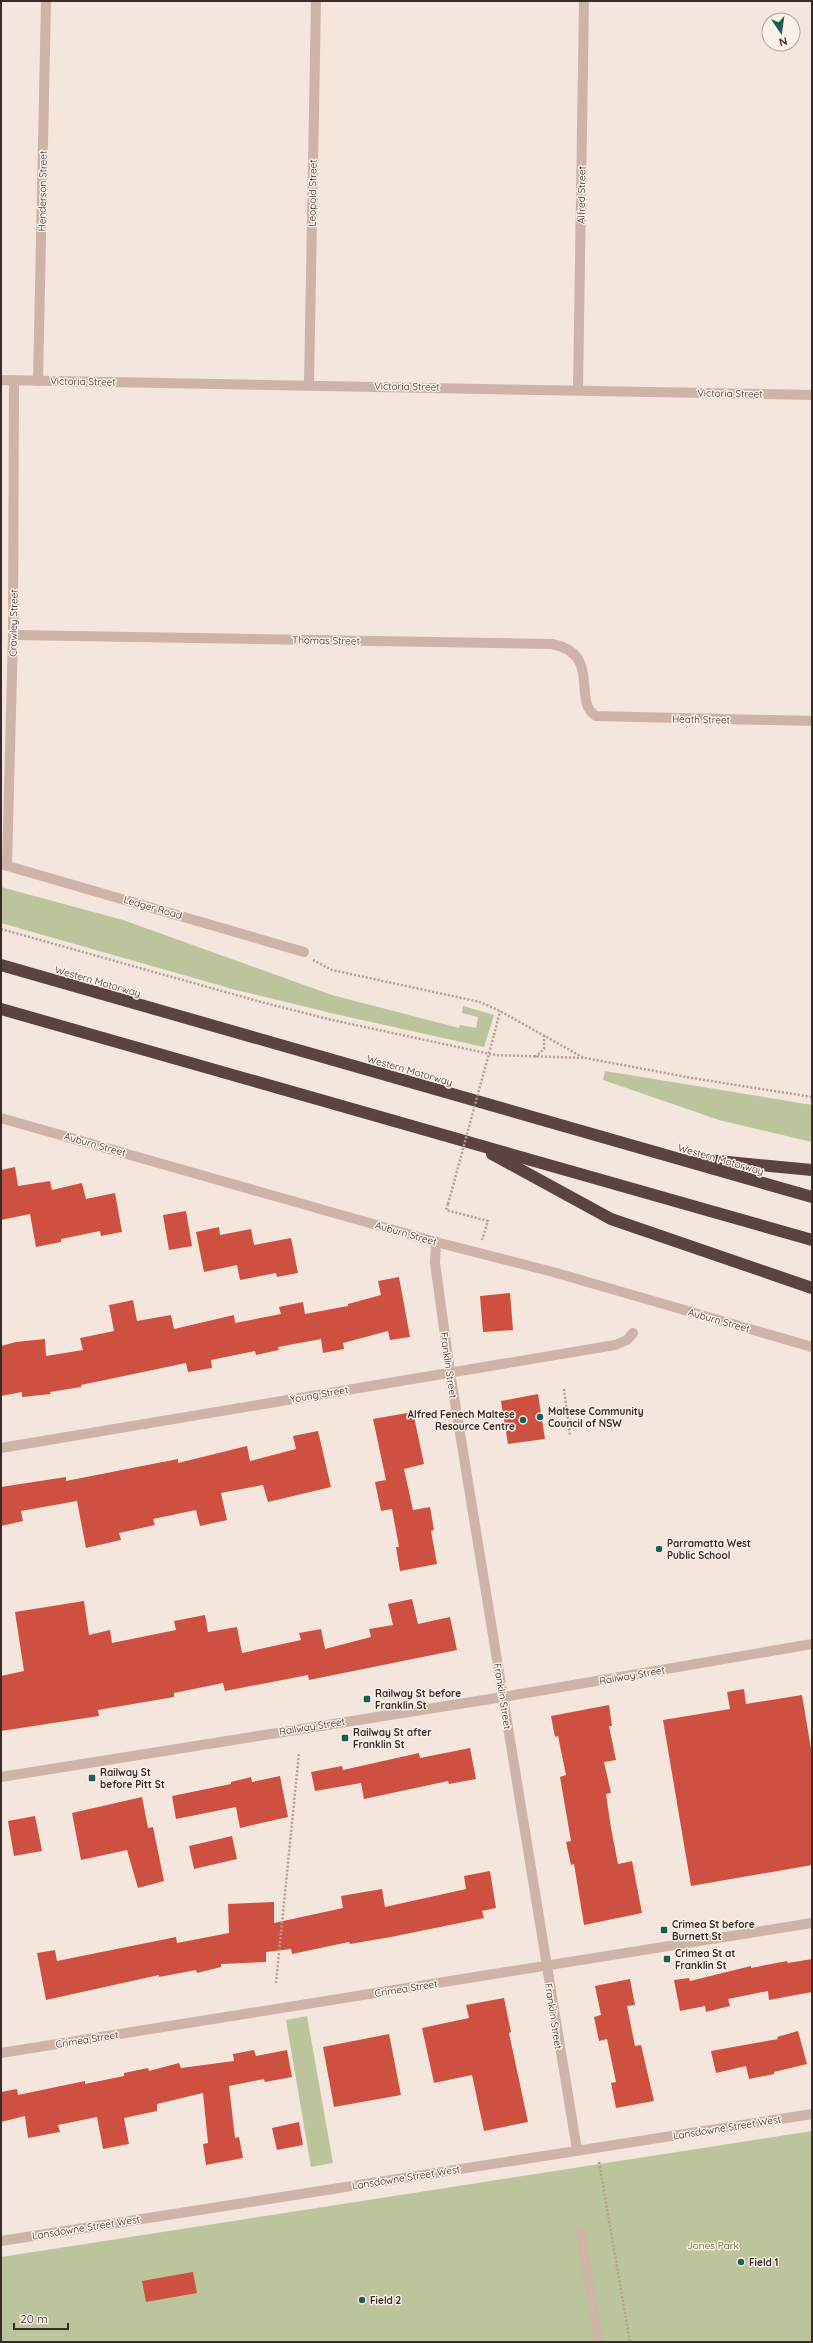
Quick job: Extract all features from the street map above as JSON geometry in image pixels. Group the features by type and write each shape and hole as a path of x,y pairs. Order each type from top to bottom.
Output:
{"highway":[{"name":"Western Motorway","path":"1,965 812,1198"},
{"path":"1,1010 812,1240"},
{"path":"473,1144 611,1219 812,1288"},
{"path":"666,1156 812,1170"}],"street":[{"name":"Henderson Street","path":"38,381 46,1"},
{"name":"Leopold Street","path":"308,384 316,1"},
{"name":"Alfred Street","path":"578,389 584,1"},
{"name":"Victoria Street","path":"1,380 308,384 812,395"},
{"name":"Crawley Street","path":"4,864 13,635 14,380"},
{"name":"Thomas Street","path":"13,635 552,644 567,649 578,659 584,673 586,700 591,713"},
{"name":"Heath Street","path":"591,713 603,717 812,721"},
{"name":"Ledger Road","path":"4,864 304,952"},
{"name":"Auburn Street","path":"1,1118 436,1242 553,1272 812,1347"},
{"name":"Franklin Street","path":"436,1242 435,1263 450,1372 577,2150"},
{"name":"Young Street","path":"1,1448 615,1345 627,1340 633,1333"},
{"name":"Railway Street","path":"1,1777 503,1697 812,1644"},
{"name":"Crimea Street","path":"1,2053 812,1923"},
{"name":"Lansdowne Street West","path":"1,2241 812,2114"}],"lane":[{"path":"580,2231 599,2342"}],"path":[{"path":"1,929 177,979 325,1018 495,1055 532,1058 584,1058 692,1078 812,1097"},
{"path":"304,952 315,962 332,970 480,1002 500,1011 584,1058"},
{"path":"482,1241 488,1221 446,1210 500,1011"},
{"path":"532,1058 538,1056 544,1049 544,1035"},
{"path":"564,1389 570,1436"},
{"path":"276,1983 299,1753"},
{"path":"600,2162 630,2342"}],"green space":[{"path":"1,887 123,920 332,995 459,1028 460,1025 476,1028 478,1017 462,1013 463,1006 494,1015 484,1047 335,1014 236,990 1,923"},
{"path":"605,1071 812,1105 812,1142 719,1120 603,1080"},
{"path":"307,2016 333,2163 311,2167 286,2020"},
{"name":"Jones Park","path":"812,2131 812,2342 1,2342 1,2257"}],"building":[{"path":"15,1167 18,1186 50,1181 52,1190 82,1183 86,1199 115,1193 122,1232 101,1236 100,1231 61,1239 61,1242 36,1247 30,1214 1,1220 1,1170"},
{"path":"186,1211 192,1246 169,1250 163,1215"},
{"path":"219,1227 220,1235 251,1229 254,1245 291,1238 298,1273 277,1277 276,1273 240,1280 237,1265 204,1272 196,1232"},
{"path":"399,1277 410,1337 390,1340 388,1331 343,1343 344,1349 323,1353 321,1339 278,1347 279,1350 256,1355 255,1351 211,1360 212,1368 188,1372 186,1363 81,1385 81,1387 50,1392 51,1394 22,1397 22,1392 1,1396 1,1346 16,1342 45,1339 46,1356 83,1350 80,1338 114,1331 109,1305 133,1300 137,1321 171,1315 174,1329 234,1315 235,1323 281,1314 279,1307 303,1302 305,1314 348,1306 348,1304 381,1295 378,1281"},
{"path":"510,1293 513,1330 483,1332 480,1296"},
{"name":"Alfred Fenech Maltese Resource Centre","path":"538,1394 545,1439 508,1444 501,1401"},
{"path":"413,1412 424,1464 404,1469 413,1510 430,1507 434,1530 431,1531 437,1564 400,1571 396,1547 399,1547 392,1509 381,1511 375,1482 386,1480 373,1419"},
{"path":"318,1431 331,1487 268,1502 263,1485 221,1493 227,1520 200,1526 196,1510 153,1519 155,1525 119,1533 121,1540 86,1548 77,1501 21,1511 23,1521 1,1526 1,1487 66,1477 66,1481 178,1459 178,1463 247,1446 250,1461 296,1449 293,1436"},
{"path":"412,1599 418,1624 450,1617 457,1650 309,1680 308,1675 225,1691 223,1683 174,1693 174,1697 98,1710 99,1716 1,1731 1,1676 24,1671 15,1612 84,1601 89,1635 110,1630 112,1643 176,1630 174,1621 205,1615 208,1632 237,1627 242,1653 301,1640 299,1633 321,1629 325,1649 371,1637 369,1629 393,1625 388,1604"},
{"path":"744,1689 746,1704 802,1695 812,1755 812,1865 691,1886 663,1720 730,1709 727,1692"},
{"path":"609,1705 612,1726 609,1726 616,1760 604,1762 611,1793 606,1794 611,1828 618,1864 632,1861 642,1913 584,1925 574,1864 571,1865 566,1842 571,1841 560,1777 566,1775 558,1736 555,1737 551,1716"},
{"path":"470,1748 476,1779 449,1784 448,1781 364,1799 361,1783 315,1791 311,1772 342,1766 343,1770 419,1753 420,1758"},
{"path":"280,1776 288,1817 240,1828 236,1807 176,1819 172,1796 231,1784 231,1782 251,1777 252,1782"},
{"path":"142,1797 148,1828 153,1827 164,1881 138,1888 127,1850 81,1860 72,1813"},
{"path":"35,1816 42,1851 14,1856 8,1821"},
{"path":"232,1836 237,1859 194,1869 189,1846"},
{"path":"490,1871 496,1908 482,1911 484,1918 391,1937 350,1944 349,1942 292,1954 291,1949 266,1952 266,1962 221,1964 221,1967 197,1973 196,1970 159,1977 159,1975 46,2000 37,1953 55,1950 57,1961 176,1937 177,1943 229,1933 228,1904 274,1902 274,1923 343,1908 341,1896 382,1889 385,1907 466,1889 464,1876"},
{"path":"812,1959 812,1992 769,2000 768,1991 728,1999 730,2006 706,2012 705,2006 680,2011 674,1980 689,1978 690,1981 751,1966 751,1968 787,1961 788,1963"},
{"path":"630,1979 635,2005 627,2006 635,2046 641,2045 654,2101 616,2108 611,2083 616,2082 607,2039 599,2041 594,2017 601,2015 595,1986"},
{"path":"504,1998 511,2032 509,2033 528,2122 484,2131 472,2075 434,2083 422,2028 469,2018 466,2005"},
{"path":"798,2031 807,2064 774,2072 774,2074 749,2079 746,2066 716,2073 711,2051 778,2039 777,2037"},
{"path":"389,2034 401,2095 334,2107 323,2047"},
{"path":"254,2050 256,2056 287,2050 292,2077 265,2082 264,2079 229,2086 235,2138 239,2137 243,2158 206,2165 203,2144 208,2143 203,2093 157,2104 157,2111 124,2118 129,2144 103,2149 97,2117 58,2125 60,2132 28,2138 25,2116 1,2122 1,2092 17,2089 18,2095 85,2081 85,2084 124,2076 124,2073 148,2068 149,2071 179,2063 181,2068 234,2061 233,2054"},
{"path":"299,2122 303,2145 277,2150 272,2128"},
{"path":"193,2272 197,2293 146,2302 142,2281"}],"place":[{"name":"Maltese Community Council of NSW","path":"540,1417"},
{"name":"Alfred Fenech Maltese Resource Centre","path":"523,1420"},
{"name":"Parramatta West Public School","path":"659,1549"},
{"name":"Railway St before Franklin St","path":"367,1699"},
{"name":"Railway St after Franklin St","path":"345,1738"},
{"name":"Railway St before Pitt St","path":"92,1778"},
{"name":"Crimea St before Burnett St","path":"664,1930"},
{"name":"Crimea St at Franklin St","path":"667,1959"},
{"name":"Field 1","path":"741,2262"},
{"name":"Field 2","path":"362,2300"}]}
